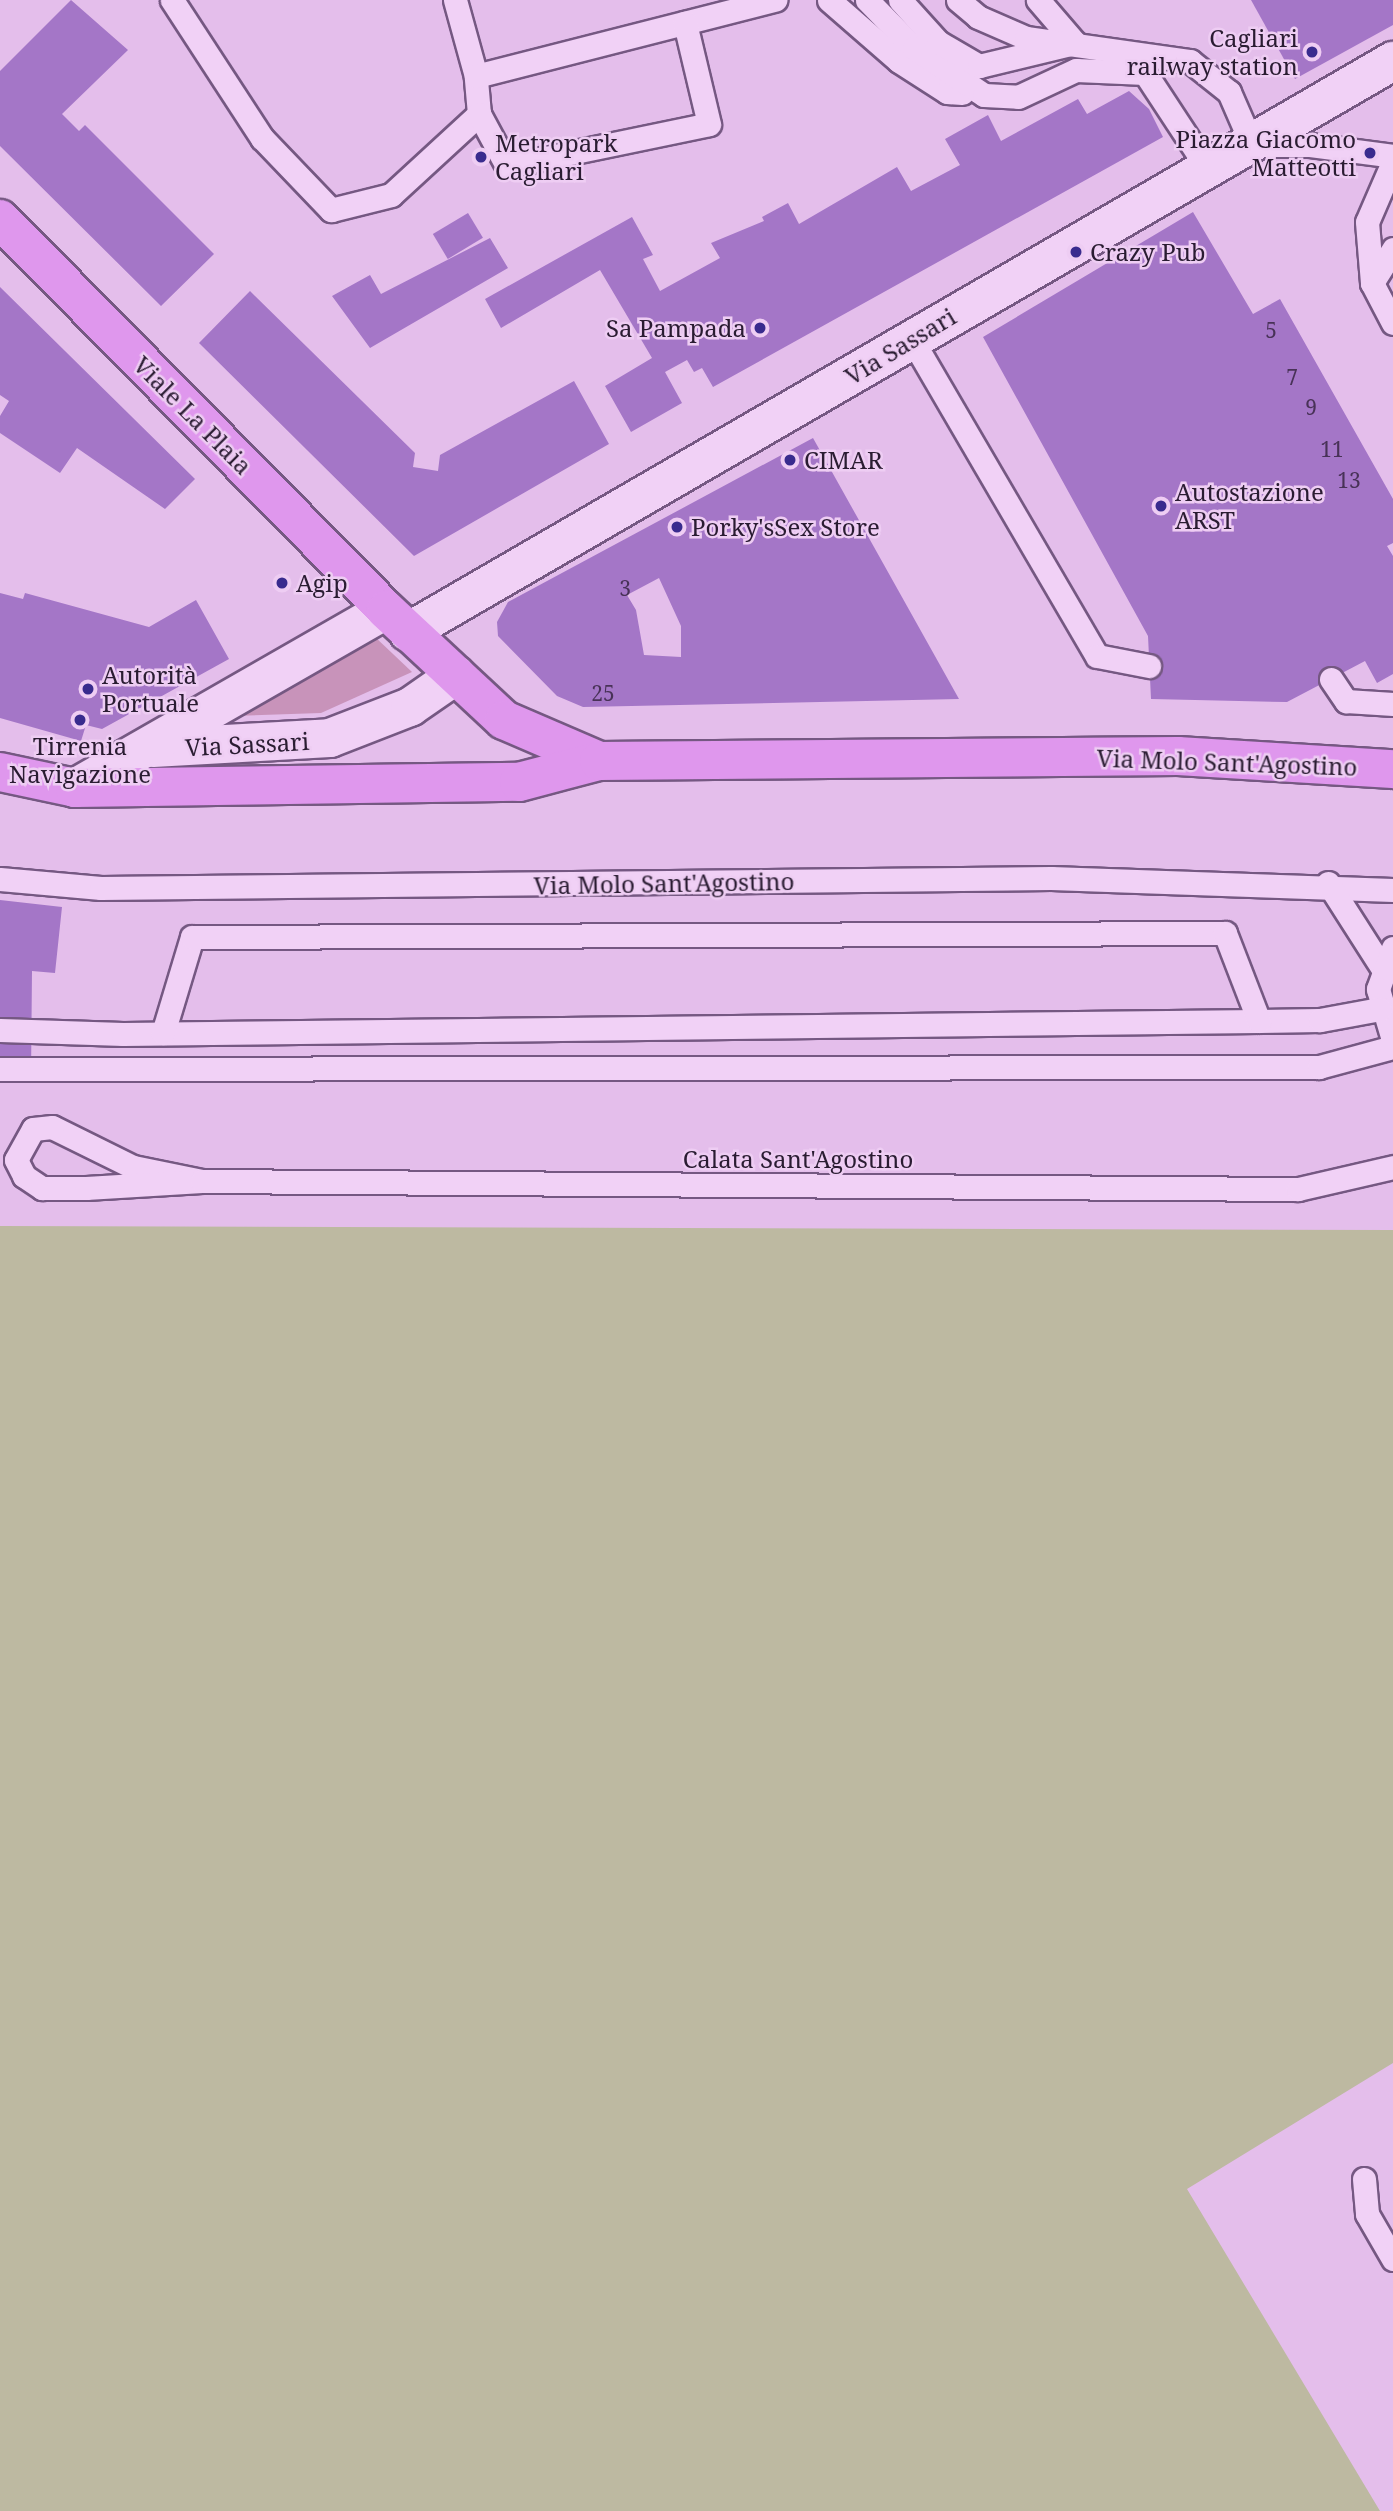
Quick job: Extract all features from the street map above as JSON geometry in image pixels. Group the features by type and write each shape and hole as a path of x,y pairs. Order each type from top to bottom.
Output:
{"main road":[{"name":"Viale La Plaia","path":"0,219 397,621"},
{"name":"Via Molo Sant'Agostino","path":"397,621 504,720 599,761"},
{"name":"Via Molo Sant'Agostino","path":"0,772 75,788 519,782 599,761 1178,756 1393,769"}],"street":[{"name":"Via Sassari","path":"75,788 148,749 346,633 397,621 911,338 1252,145 1393,61"},
{"name":"Via Sassari","path":"148,749 321,741 410,707 456,675"}],"lane":[{"path":"172,0 262,138 331,210 391,195 479,114"},
{"path":"455,0 477,76 479,114 507,166 709,124 685,23"},
{"path":"477,76 775,0"},
{"path":"829,0 899,61 947,92 1018,97 1076,70 1146,73 1208,169"},
{"path":"867,0 914,48 984,95"},
{"path":"900,0 938,42 979,66 1076,43"},
{"path":"958,0 978,17 1026,38 1190,61 1229,92 1252,145 1310,145 1393,156"},
{"path":"1038,0 1076,43"},
{"path":"1393,162 1367,222 1372,283 1393,323"},
{"path":"1372,283 1393,248"},
{"path":"1372,283 1393,269"},
{"path":"911,338 1097,656 1149,666"},
{"path":"1331,679 1346,701 1393,704"},
{"name":"Via Molo Sant'Agostino","path":"0,879 124,889 1051,878 1328,883 1393,890"},
{"path":"1328,883 1382,969"},
{"path":"163,1033 192,937 1224,933 1259,1021"},
{"path":"1393,948 1382,969 1380,1009 1393,1040"},
{"path":"0,1030 163,1033 1259,1021 1320,1020 1380,1009"},
{"path":"0,1069 1319,1067 1393,1047"},
{"name":"Calata Sant'Agostino","path":"202,1181 133,1167 52,1127 33,1129 21,1142 16,1160 24,1176 42,1188 202,1181 1298,1189 1392,1167"},
{"path":"1364,2179 1367,2214 1393,2259"}],"shaded area":[{"path":"374,636 412,672 321,713 234,716"},
{"path":"0,1226 1393,1230 1393,2063 1187,2189 1380,2511 0,2511"}],"building":[{"path":"71,0 128,50 62,114 79,131 85,125 214,254 161,306 0,146 0,71"},
{"name":"Cagliari railway station","path":"1251,0 1393,0 1393,25 1295,79"},
{"path":"1129,91 1149,109 1163,137 713,387 702,368 694,372 687,360 665,372 682,403 631,432 605,386 652,358 600,270 501,328 485,299 632,217 653,255 643,259 660,291 720,258 711,243 764,221 762,217 788,203 799,224 897,167 911,191 960,165 945,139 988,115 1001,141 1078,99 1087,114"},
{"path":"1193,212 1253,314 1280,299 1393,499 1393,543 1387,546 1393,556 1393,674 1377,683 1365,661 1287,702 1151,699 1148,636 983,337"},
{"path":"468,213 483,238 448,259 433,234"},
{"path":"490,238 508,268 370,348 332,296 370,275 381,294"},
{"path":"0,287 195,479 165,509 77,448 60,473 0,433 0,416 9,401 0,395"},
{"path":"250,291 415,453 413,467 438,471 440,455 574,381 609,444 414,556 199,343"},
{"path":"813,438 959,699 583,707 557,696 498,636 497,622 508,602","holes":["659,578 681,626 681,657 644,655 636,610 627,595"]},
{"name":"Autorità Portuale","path":"0,593 23,599 25,593 149,627 196,600 229,659 102,729 86,725 81,741 0,718"},
{"path":"0,900 62,907 55,973 32,971 31,1077 0,1078"}],"place":[{"name":"Cagliari railway station","path":"1312,52"},
{"name":"Piazza Giacomo Matteotti","path":"1370,153"},
{"name":"Metropark Cagliari","path":"481,157"},
{"name":"Crazy Pub","path":"1076,252"},
{"name":"Sa Pampada","path":"760,328"},
{"name":"CIMAR","path":"790,460"},
{"name":"Autostazione ARST","path":"1161,506"},
{"name":"Porky'sSex Store","path":"677,527"},
{"name":"Agip","path":"282,583"},
{"name":"Autorità Portuale","path":"88,689"},
{"name":"Tirrenia Navigazione","path":"80,720"}]}
